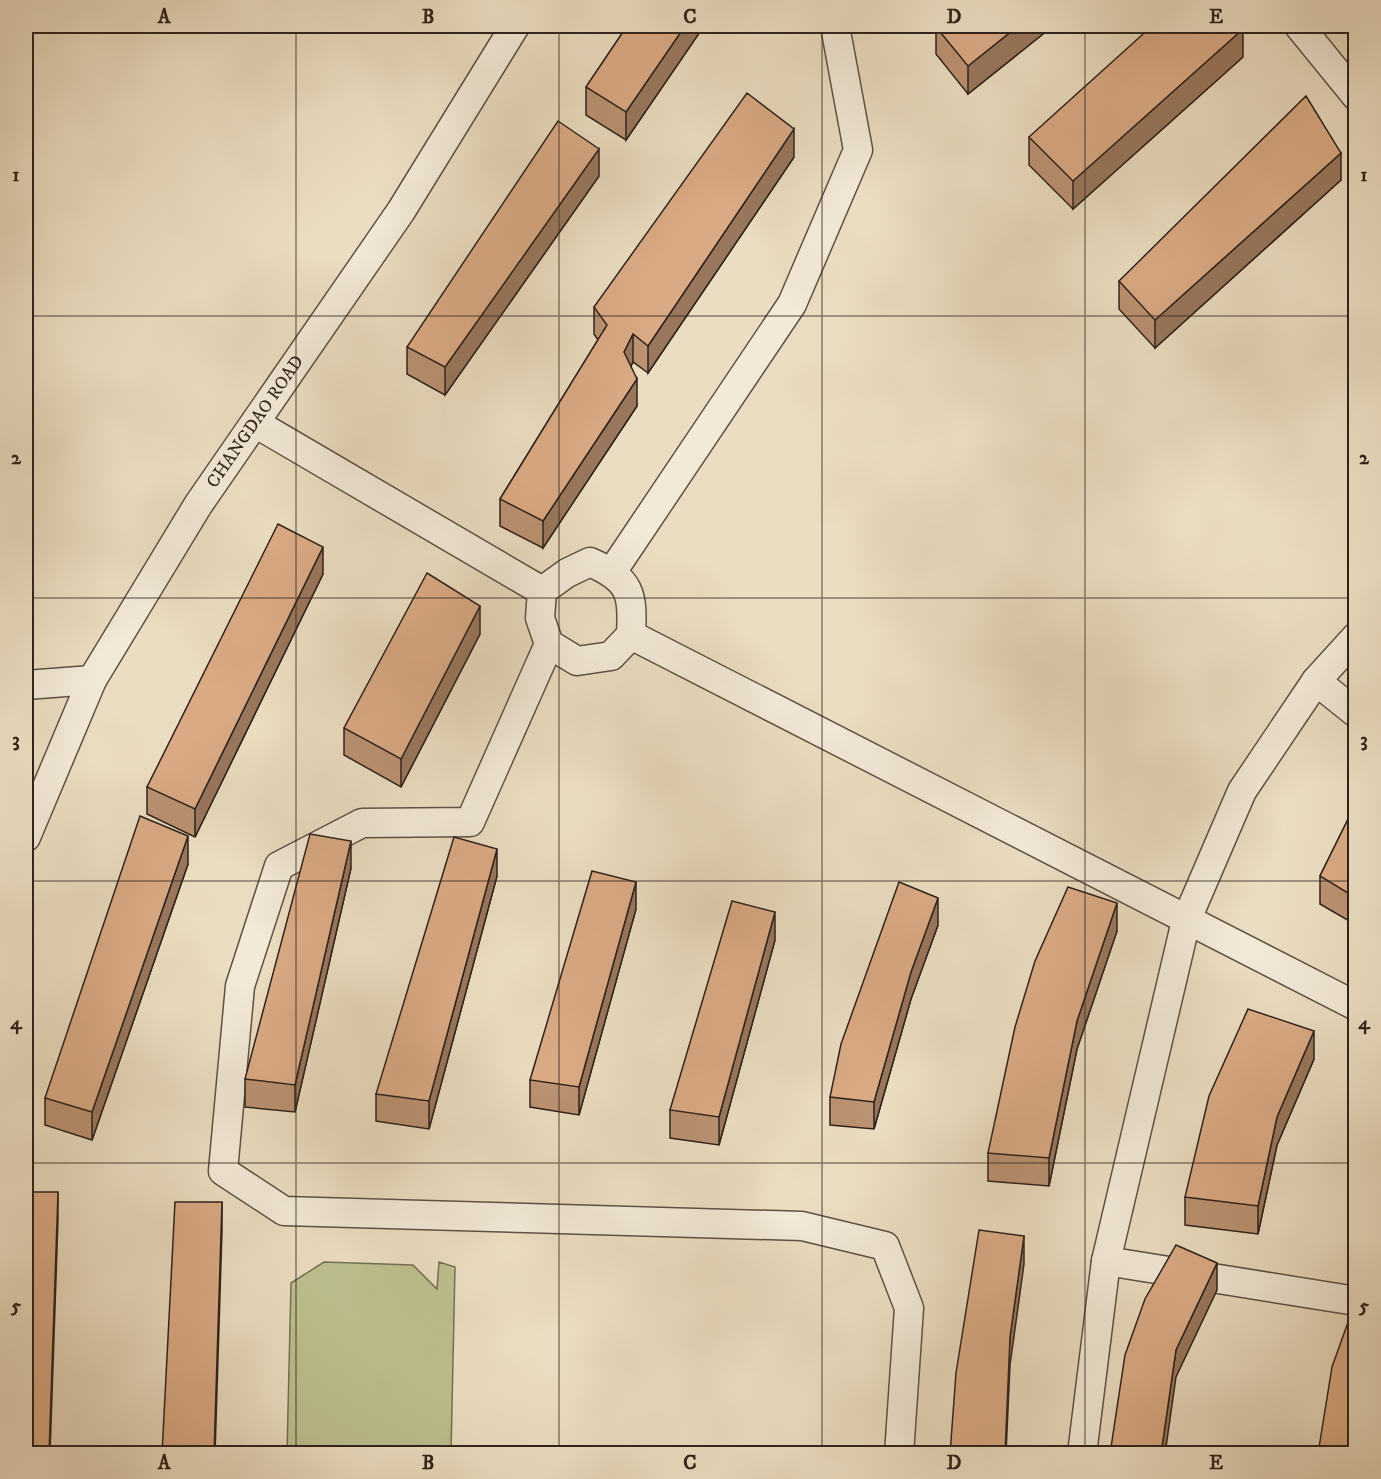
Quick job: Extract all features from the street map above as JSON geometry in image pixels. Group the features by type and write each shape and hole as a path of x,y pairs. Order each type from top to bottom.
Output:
{"street":[{"name":"CHANGDAO ROAD","path":"26,837 92,680 198,505 401,211 515,26"},
{"path":"612,572 792,304 858,150 835,26"},
{"path":"1299,26 1356,96"},
{"path":"255,423 542,591"},
{"path":"590,562 612,572 633,599 631,635 611,656 577,661 549,644 540,618 542,591 567,573 590,562"},
{"path":"631,635 891,766 1186,921 1356,1006"},
{"path":"1082,1454 1106,1261 1186,921 1242,791 1316,681 1356,637"},
{"path":"549,644 470,822 362,823 279,866 240,986 223,1171 284,1211 802,1226 885,1246 909,1308 899,1454"},
{"path":"26,685 92,680"},
{"path":"1316,681 1356,712"},
{"path":"1106,1261 1356,1301"}],"green space":[{"path":"324,1262 413,1265 437,1289 439,1262 455,1267 451,1453 287,1453 291,1283"}],"building":[{"path":"627,26 685,26 626,112 586,87"},
{"path":"937,26 1018,26 968,66"},
{"path":"1152,26 1240,26 1243,29 1073,181 1029,137"},
{"path":"747,93 794,129 648,346 633,334 624,352 637,379 543,521 500,499 607,325 594,307"},
{"path":"1306,96 1341,153 1155,320 1119,281"},
{"path":"558,121 599,149 445,367 407,347"},
{"path":"278,524 323,547 195,809 147,787"},
{"path":"427,573 480,606 401,759 344,728"},
{"path":"1356,803 1356,898 1320,876"},
{"path":"140,816 188,836 92,1112 45,1098"},
{"path":"310,834 351,841 295,1085 245,1079"},
{"path":"454,837 497,849 429,1101 376,1094"},
{"path":"592,871 636,882 579,1087 530,1080"},
{"path":"899,882 938,898 911,972 874,1102 830,1097 841,1044"},
{"path":"1068,887 1117,903 1077,1021 1049,1158 988,1153 1015,1027 1035,961"},
{"path":"732,901 775,912 719,1117 670,1110"},
{"path":"1248,1009 1314,1031 1277,1117 1258,1206 1185,1197 1209,1096"},
{"path":"26,1192 58,1192 49,1454 26,1454"},
{"path":"175,1202 222,1202 214,1454 162,1454"},
{"path":"979,1230 1024,1236 1010,1337 1005,1454 950,1454 956,1373"},
{"path":"1176,1245 1217,1263 1176,1350 1161,1454 1110,1454 1125,1355 1145,1299"},
{"path":"1356,1304 1356,1454 1318,1454 1332,1367"}]}
